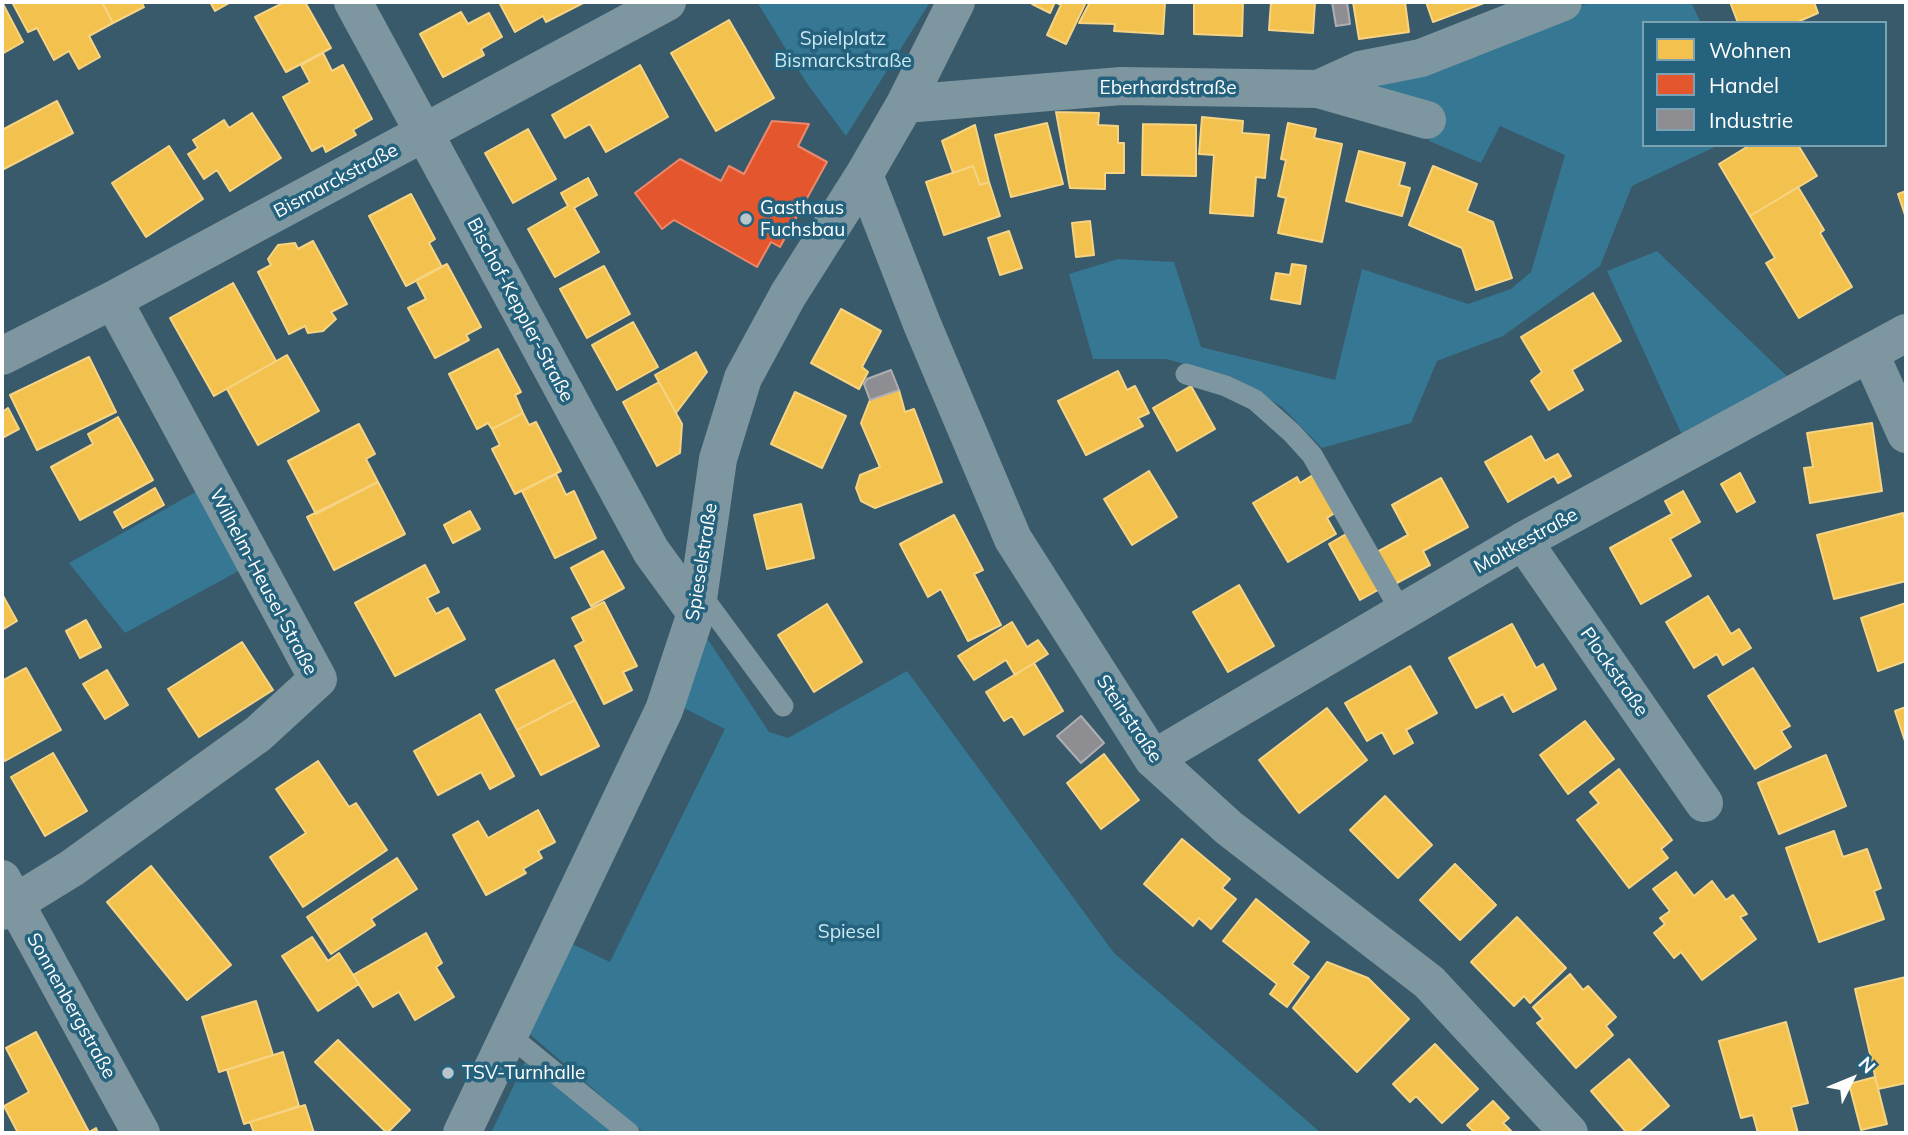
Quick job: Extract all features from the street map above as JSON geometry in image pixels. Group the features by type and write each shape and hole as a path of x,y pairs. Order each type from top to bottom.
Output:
{"street":[{"name":"Bischof-Keppler-Straße","path":"353,2 651,551 697,601"},
{"name":"Bismarckstraße","path":"2,356 113,300 667,2"},
{"name":"Spieselstraße","path":"462,1133 664,710 697,601 718,459 743,378 788,295 864,175 905,104 956,2"},
{"path":"1318,89 1360,70 1421,58 1563,2"},
{"name":"Eberhardstraße","path":"905,104 1121,86 1318,89 1427,120"},
{"name":"Steinstraße","path":"864,175 922,324 1013,539 1153,759 1230,828 1429,982 1569,1133"},
{"name":"Wilhelm-Heusel-Straße","path":"6,898 72,868 258,734 318,679 113,300"},
{"name":"Moltkestraße","path":"1153,759 1524,541 1906,333"},
{"path":"1870,354 1906,434"},
{"name":"Plockstraße","path":"1524,541 1704,803"},
{"name":"Sonnenbergstraße","path":"6,898 141,1133"}],"lane":[{"path":"1186,374 1226,386 1255,400 1292,433 1312,456 1402,613"},
{"path":"697,601 783,706"},
{"path":"510,1035 629,1133"}],"green space":[{"name":"Spielplatz Bismarckstraße","path":"757,2 930,2 846,136 808,85"},
{"path":"1592,2 1691,2 1700,21 1642,21 1642,147 1715,147 1632,186 1600,266 1503,336 1437,361 1411,423 1322,448 1282,407 1233,377 1166,359 1093,359 1069,274 1118,259 1174,262 1201,347 1335,380 1362,269 1468,304 1511,289 1531,272 1565,155 1500,126 1481,163 1429,141 1439,108 1359,86"},
{"path":"1657,251 1791,380 1683,437 1607,271"},
{"path":"201,489 244,568 125,633 69,563"},
{"name":"Spiesel","path":"705,635 769,732 788,738 907,671 1114,953 1321,1133 644,1133 525,1030 566,941 610,962 725,729 678,705"},
{"path":"525,1062 613,1133 491,1133"}],"building: Wohnen":[{"path":"2,2 23,42 2,54"},
{"path":"12,2 102,2 113,23 89,36 100,57 79,69 69,51 54,60 37,28 28,32"},
{"path":"102,2 141,2 144,7 113,23"},
{"path":"210,2 231,2 215,11"},
{"path":"285,2 305,2 331,48 286,72 255,17"},
{"path":"499,2 585,2 546,22 543,16 515,32"},
{"path":"1055,2 1050,13 1032,4"},
{"path":"1055,2 1086,2 1066,44 1047,35 1061,5"},
{"path":"1090,2 1165,2 1163,34 1114,31 1115,24 1079,23"},
{"path":"1194,2 1243,2 1242,36 1194,34"},
{"path":"1271,2 1315,2 1313,33 1269,30"},
{"path":"1353,2 1405,2 1409,32 1359,39"},
{"path":"1426,2 1484,2 1484,3 1433,22"},
{"path":"1730,2 1814,2 1818,13 1800,21 1737,21"},
{"path":"461,12 468,24 489,13 502,37 481,49 484,55 443,77 420,34"},
{"path":"729,20 774,98 716,131 671,53"},
{"path":"323,53 332,71 343,65 372,119 353,130 356,135 326,152 323,145 312,151 283,97 310,82 301,65"},
{"path":"640,65 668,117 606,152 590,124 565,138 552,115"},
{"path":"57,101 73,133 2,170 2,130"},
{"path":"1056,112 1099,113 1098,125 1118,126 1118,143 1124,143 1124,173 1105,173 1105,189 1070,188"},
{"path":"252,113 281,158 230,191 217,170 204,179 188,154 198,148 193,140 224,120 229,128"},
{"path":"1202,117 1243,121 1242,133 1269,135 1265,178 1256,177 1253,216 1210,213 1214,155 1199,154"},
{"path":"1047,123 1063,184 1011,197 995,135"},
{"path":"1288,123 1316,129 1314,138 1342,144 1322,242 1278,233 1286,198 1278,196 1286,160 1281,159"},
{"path":"1143,124 1196,125 1196,176 1142,175"},
{"path":"975,125 989,182 980,185 973,166 953,173 942,141"},
{"path":"528,129 556,179 513,203 485,153"},
{"path":"169,146 203,199 146,237 112,183"},
{"path":"1747,147 1799,147 1817,176 1750,216 1719,164"},
{"path":"1359,151 1405,163 1399,185 1410,188 1402,216 1346,201"},
{"path":"973,166 980,185 989,182 1000,216 944,235 926,182"},
{"path":"1433,166 1477,184 1467,211 1493,222 1512,278 1476,290 1462,248 1409,225"},
{"path":"588,178 597,195 574,208 599,252 555,277 528,229 568,206 561,193"},
{"path":"1798,187 1824,230 1820,233 1852,287 1799,318 1766,263 1775,258 1750,216"},
{"path":"1906,191 1906,218 1898,194"},
{"path":"411,194 435,239 429,243 442,267 406,286 369,216"},
{"path":"1090,221 1094,255 1076,257 1072,223"},
{"path":"1009,231 1022,268 1000,275 988,238"},
{"path":"313,241 347,304 331,312 336,319 323,331 308,333 305,326 289,334 258,272 271,265 268,259 278,245 295,243 298,249"},
{"path":"447,264 481,327 466,335 469,340 435,358 408,308 426,299 416,280"},
{"path":"1292,264 1306,266 1300,304 1271,299 1276,273 1290,275"},
{"path":"604,266 630,314 587,338 560,289"},
{"path":"233,283 276,361 214,396 170,318"},
{"path":"1593,293 1621,341 1572,370 1583,390 1549,410 1531,381 1542,372 1521,337"},
{"path":"841,309 881,331 862,367 868,372 859,389 811,363"},
{"path":"633,322 658,367 617,390 592,345"},
{"path":"498,349 521,392 515,395 523,413 492,429 488,423 477,429 449,374"},
{"path":"696,352 707,372 676,413 655,375"},
{"path":"287,355 319,411 258,445 227,389"},
{"path":"89,357 116,412 37,450 10,395"},
{"path":"1118,371 1127,390 1135,386 1149,413 1138,418 1143,426 1086,455 1058,401"},
{"path":"659,382 682,424 680,453 657,466 623,402"},
{"path":"1191,386 1215,429 1177,451 1153,408"},
{"path":"899,390 905,412 914,409 942,482 875,508 861,501 856,488 860,475 880,467 861,423 870,400"},
{"path":"795,392 846,416 822,468 771,444"},
{"path":"8,408 19,429 2,438 2,412"},
{"path":"523,413 529,425 536,422 561,471 515,494 492,449 500,445 492,429"},
{"path":"118,417 153,480 80,520 51,467 93,444 88,434"},
{"path":"1872,423 1882,491 1810,503 1804,468 1813,467 1807,433"},
{"path":"359,424 375,454 366,459 378,482 316,514 288,461"},
{"path":"1531,436 1545,461 1558,454 1571,476 1558,483 1554,476 1508,502 1485,462"},
{"path":"1149,471 1177,517 1132,545 1104,499"},
{"path":"1316,473 1338,511 1327,518 1336,534 1288,562 1253,503 1297,477 1300,483"},
{"path":"1740,473 1755,502 1737,512 1721,484"},
{"path":"556,474 566,495 574,491 596,538 555,558 522,491"},
{"path":"1441,478 1468,527 1423,551 1430,565 1395,584 1377,552 1408,535 1392,505"},
{"path":"378,482 405,534 334,570 307,517"},
{"path":"155,488 164,505 123,528 114,512"},
{"path":"1683,491 1700,522 1670,539 1691,576 1641,604 1610,548 1672,514 1665,501"},
{"path":"801,504 814,558 767,569 754,515"},
{"path":"470,511 480,529 453,543 444,525"},
{"path":"1903,513 1906,524 1906,581 1834,599 1817,535"},
{"path":"954,515 983,570 974,574 1001,625 968,641 941,589 928,597 900,544"},
{"path":"1346,534 1378,590 1360,600 1329,544"},
{"path":"603,551 624,588 591,606 571,568"},
{"path":"425,565 439,592 427,598 436,614 448,608 465,639 395,676 355,603"},
{"path":"1239,585 1274,646 1228,672 1193,612"},
{"path":"2,594 17,621 2,630"},
{"path":"1708,596 1731,634 1739,629 1751,648 1723,665 1717,654 1694,668 1666,622"},
{"path":"604,602 637,666 623,672 632,690 604,704 575,646 584,641 572,618"},
{"path":"1906,603 1906,661 1878,671 1861,618"},
{"path":"827,604 862,662 814,692 778,635"},
{"path":"86,620 101,647 80,658 66,631"},
{"path":"1012,622 1027,647 1038,640 1048,654 1015,675 1006,660 974,680 958,656"},
{"path":"1512,624 1536,668 1543,664 1556,689 1513,712 1503,694 1476,708 1449,658"},
{"path":"242,642 273,690 199,737 168,689"},
{"path":"554,660 575,700 517,730 496,690"},
{"path":"1034,663 1063,711 1024,735 1012,716 1004,721 986,692"},
{"path":"1410,666 1437,713 1406,730 1413,743 1394,754 1382,732 1367,741 1345,703"},
{"path":"26,668 61,730 5,761 2,755 2,681"},
{"path":"1753,668 1790,726 1781,731 1791,747 1755,769 1708,696"},
{"path":"107,670 128,705 105,719 83,684"},
{"path":"575,700 599,746 541,775 517,730"},
{"path":"1906,707 1906,744 1895,711"},
{"path":"1327,708 1367,760 1299,813 1259,760"},
{"path":"480,714 514,776 490,789 481,772 438,795 414,751"},
{"path":"1585,721 1614,759 1568,794 1540,755"},
{"path":"53,753 87,811 45,836 11,777"},
{"path":"1104,754 1139,800 1101,829 1067,783"},
{"path":"1826,755 1846,806 1779,834 1758,783"},
{"path":"318,761 349,807 356,803 387,850 303,907 270,857 306,833 276,789"},
{"path":"1619,769 1672,840 1661,849 1668,858 1629,888 1577,820 1599,803 1590,792"},
{"path":"1385,796 1432,845 1398,878 1350,830"},
{"path":"538,810 555,842 538,851 542,858 523,869 526,873 486,895 453,835 478,821 488,838"},
{"path":"1834,831 1843,857 1867,849 1881,888 1874,891 1884,919 1819,942 1786,848"},
{"path":"1182,839 1230,879 1222,888 1236,899 1211,929 1199,918 1193,926 1144,884"},
{"path":"397,858 417,889 371,919 375,925 331,954 307,917"},
{"path":"1455,864 1496,905 1460,940 1420,900"},
{"path":"151,866 231,965 187,1000 107,902"},
{"path":"1676,872 1694,896 1712,881 1726,900 1733,895 1747,914 1740,917 1756,939 1702,980 1681,952 1674,958 1654,933 1665,924 1660,918 1670,911 1653,889"},
{"path":"1256,899 1309,942 1292,964 1309,977 1287,1007 1270,994 1277,984 1223,941"},
{"path":"1517,917 1566,968 1530,1003 1524,996 1514,1006 1471,962"},
{"path":"426,933 442,963 436,967 454,997 415,1020 399,992 373,1007 353,975"},
{"path":"312,937 328,961 339,953 359,984 318,1011 282,956"},
{"path":"1327,962 1368,978 1409,1019 1357,1072 1293,1008"},
{"path":"1570,974 1583,990 1588,986 1616,1017 1606,1026 1613,1035 1576,1068 1537,1023 1543,1019 1533,1007"},
{"path":"1906,977 1906,1083 1878,1089 1855,989"},
{"path":"256,1001 273,1055 219,1072 202,1017"},
{"path":"1786,1022 1808,1103 1791,1107 1798,1133 1758,1133 1753,1115 1741,1118 1719,1041"},
{"path":"36,1032 89,1132 96,1128 98,1133 18,1133 4,1106 29,1092 6,1048"},
{"path":"338,1040 410,1110 387,1133 315,1062"},
{"path":"1435,1044 1478,1089 1442,1123 1416,1096 1410,1102 1393,1084"},
{"path":"283,1052 299,1106 244,1124 227,1070"},
{"path":"1629,1059 1669,1106 1637,1133 1627,1133 1591,1091"},
{"path":"1875,1077 1887,1124 1861,1130 1849,1084"},
{"path":"1493,1101 1509,1118 1503,1123 1513,1133 1475,1133 1467,1125"},
{"path":"305,1105 314,1133 254,1133 250,1122"}],"building: Handel":[{"path":"772,121 809,124 798,146 827,162 780,247 771,242 757,267 674,220 662,229 635,193 680,159 721,181 729,166 744,174"}],"building: Industrie":[{"path":"1332,2 1347,2 1350,24 1336,26"},
{"path":"891,370 899,390 870,400 864,384 867,379"},
{"path":"1081,716 1104,743 1081,763 1057,736"}],"place":[{"name":"Gasthaus Fuchsbau","path":"746,219"},
{"name":"TSV-Turnhalle","path":"448,1073"}]}
